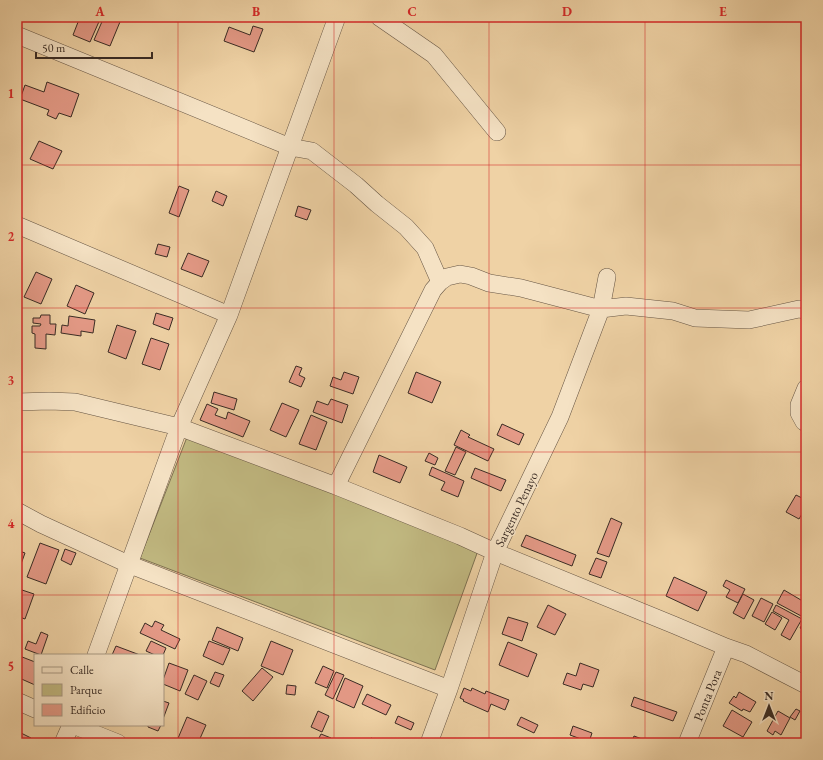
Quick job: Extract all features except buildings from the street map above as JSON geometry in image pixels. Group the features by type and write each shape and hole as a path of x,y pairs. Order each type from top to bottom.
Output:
{"street":[{"path":"96,654 179,427 229,315 337,17"},
{"path":"379,17 434,55 497,132"},
{"path":"17,35 290,147 312,151 356,185 406,227 425,248 440,282"},
{"path":"17,225 229,315"},
{"path":"336,486 433,290 447,277 460,274 470,276 488,283 521,288 601,309 626,306 673,311 695,318 749,320 799,309 806,310"},
{"name":"Sargento Penayo","path":"429,743 449,689 495,552 560,417 601,309 607,277"},
{"path":"806,388 799,405 799,413 806,423"},
{"path":"17,402 76,402 179,427 336,486 460,536 495,552 746,654 806,685"},
{"path":"17,511 41,524 128,564 449,689"},
{"name":"Ponta Pora","path":"687,743 726,647"},
{"path":"17,701 34,709"},
{"path":"63,743 72,726"},
{"path":"75,726 118,743"}],"green space":[{"path":"189,432 480,545 435,670 140,558"}]}
